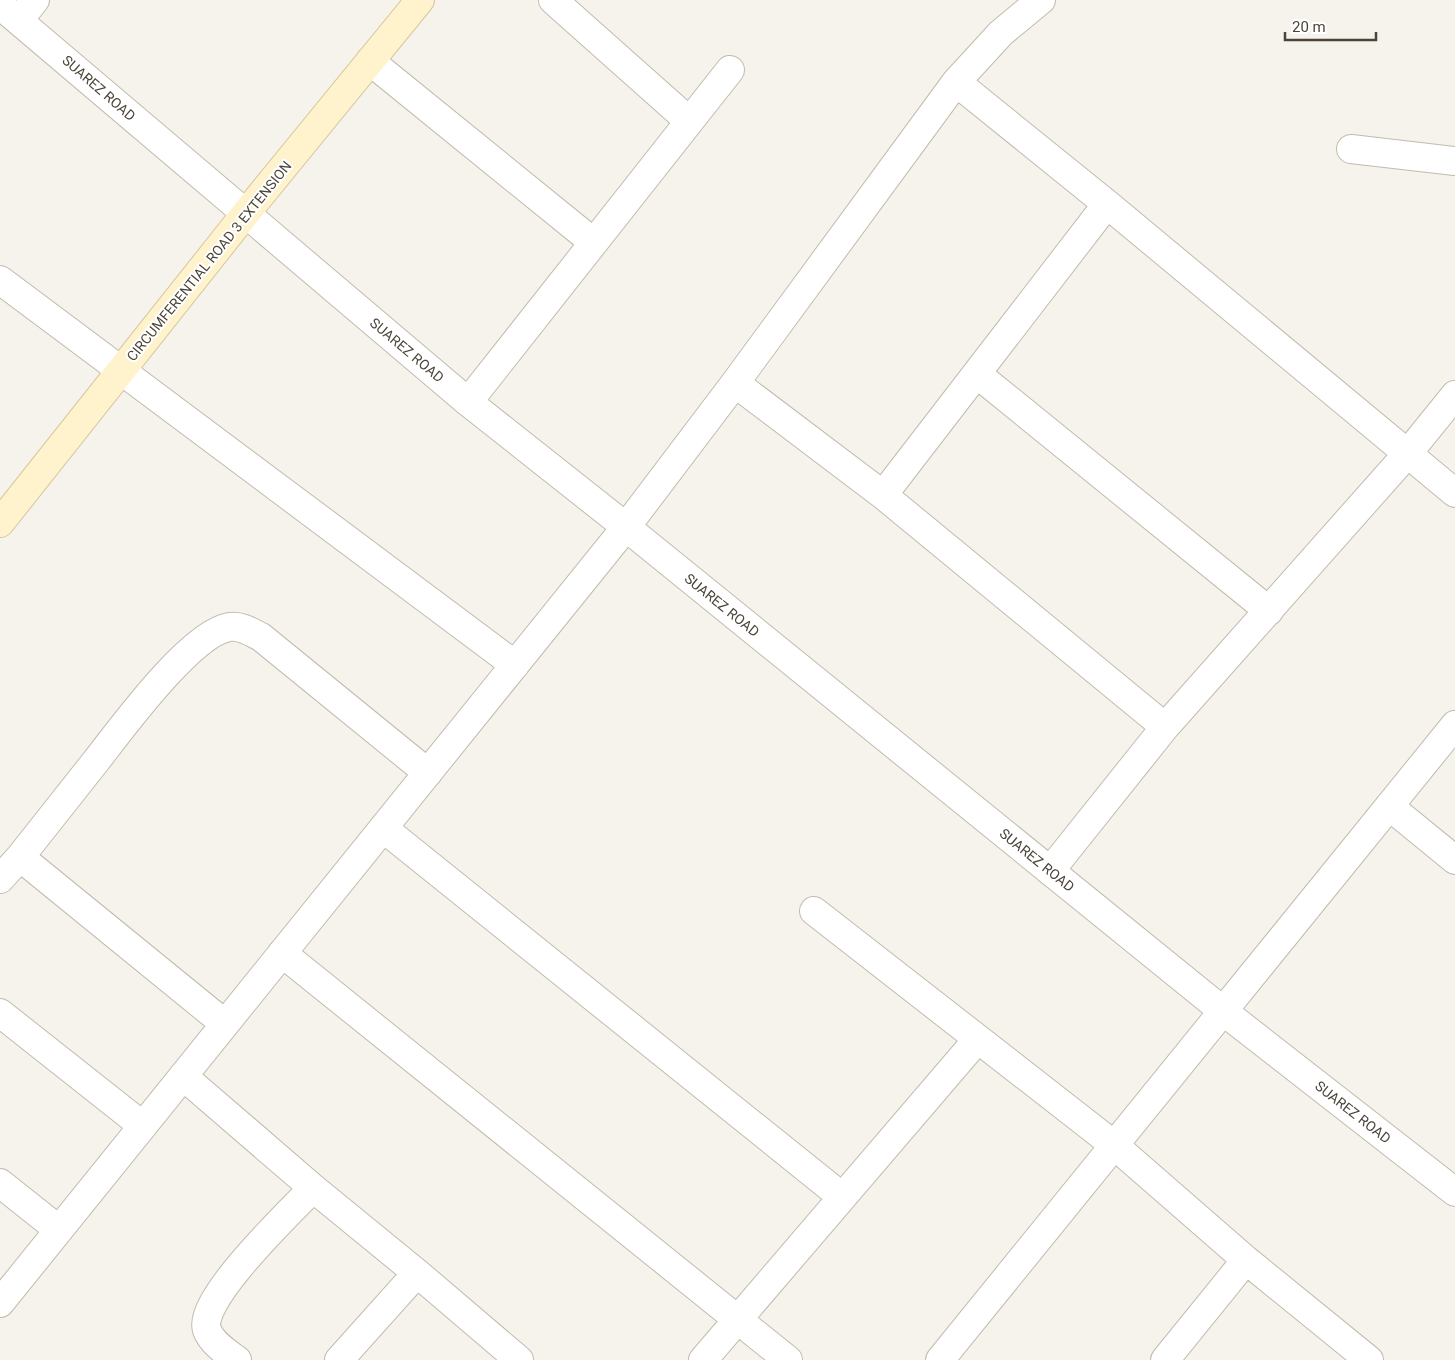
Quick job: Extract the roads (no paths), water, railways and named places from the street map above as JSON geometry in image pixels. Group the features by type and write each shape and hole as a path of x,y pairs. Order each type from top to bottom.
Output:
{"main road":[{"name":"CIRCUMFERENTIAL ROAD 3 EXTENSION","path":"0,523 246,214 420,0"}],"street":[{"path":"553,0 689,121"},
{"path":"0,1303 626,527 735,383 956,82 1001,33 1040,0"},
{"name":"SUAREZ ROAD","path":"18,8 246,214 468,402 626,527 1223,1011 1455,1192"},
{"path":"370,62 593,242"},
{"path":"468,402 730,70"},
{"path":"956,82 1107,204 1455,493"},
{"path":"1351,149 1455,161"},
{"path":"883,495 1107,204"},
{"path":"0,280 515,665"},
{"path":"977,374 1269,611"},
{"path":"735,383 883,495 1165,727"},
{"path":"1050,870 1165,727 1408,454 1455,395"},
{"path":"0,879 20,857 156,685 197,645 213,634 229,627 245,628 261,637 428,772"},
{"path":"940,1360 1455,724"},
{"path":"1389,806 1455,860"},
{"path":"383,828 842,1196"},
{"path":"20,857 225,1024"},
{"path":"814,911 1114,1146 1246,1260 1369,1360"},
{"path":"282,953 788,1360"},
{"path":"0,1013 143,1126"},
{"path":"703,1360 977,1040"},
{"path":"183,1076 313,1188 519,1360"},
{"path":"0,1183 59,1230"},
{"path":"237,1360 214,1341 207,1330 206,1318 214,1302 231,1278 259,1244 313,1188"},
{"path":"1165,1360 1246,1260"},
{"path":"340,1360 417,1273"}]}
